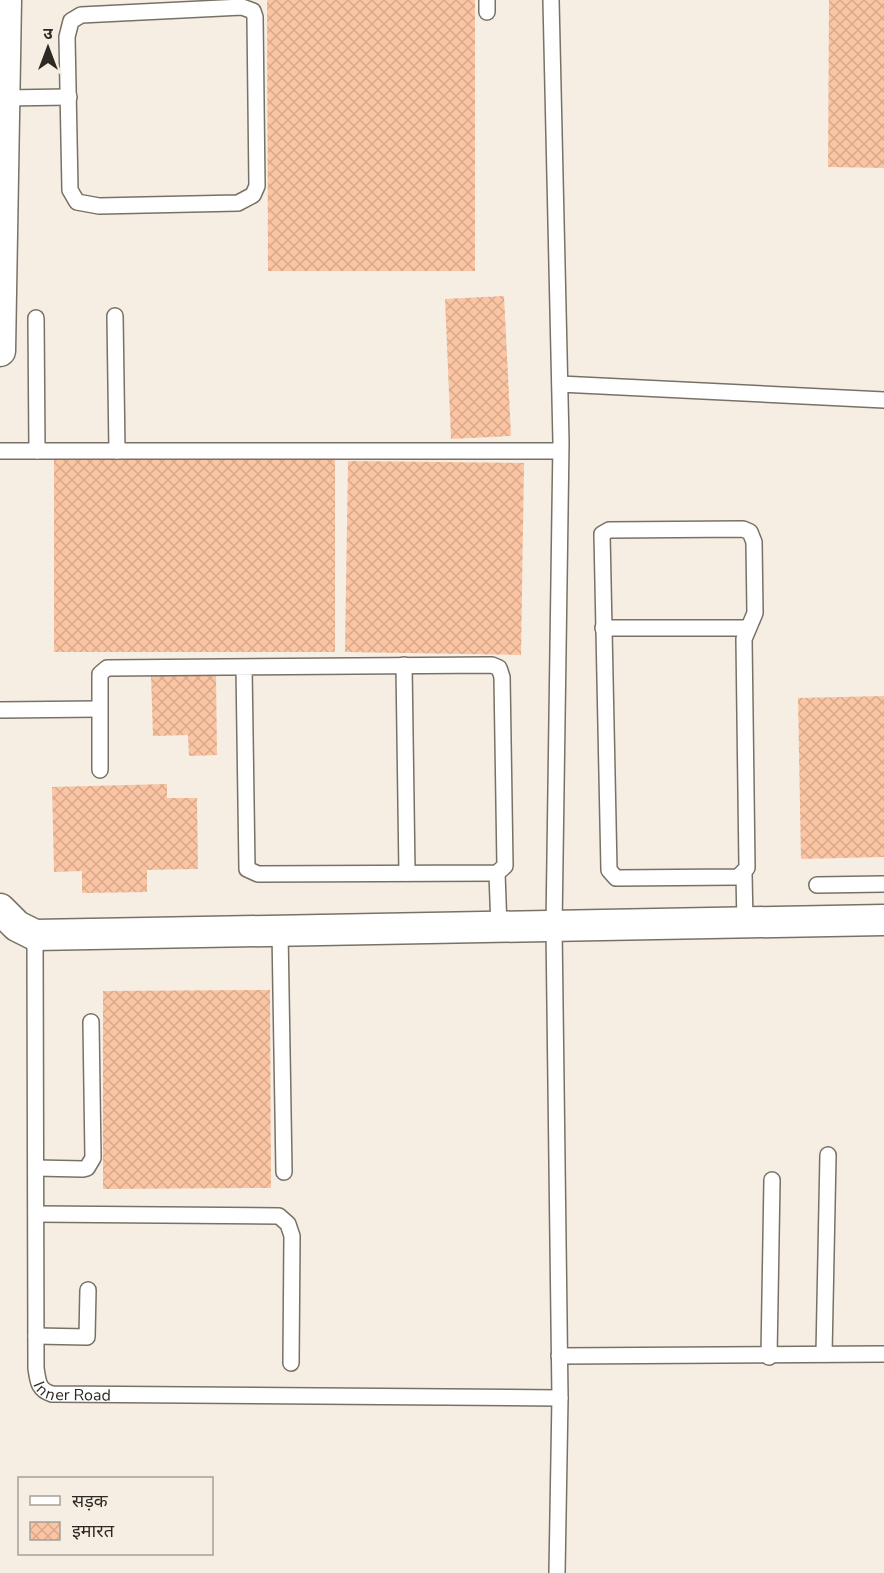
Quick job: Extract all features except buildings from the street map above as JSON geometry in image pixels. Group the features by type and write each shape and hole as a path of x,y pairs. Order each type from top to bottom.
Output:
{"street":[{"path":"0,351 6,0"},
{"path":"13,924 280,931 884,920"}],"lane":[{"path":"551,0 560,384 554,927 560,1398 557,1573"},
{"path":"247,8 253,11 255,17 257,186 254,195 238,204 99,206 76,202 70,190 69,97 67,37 68,26 75,17 247,8"},
{"path":"5,98 69,97"},
{"path":"116,316 117,452"},
{"path":"36,318 37,452"},
{"path":"560,384 884,400"},
{"path":"0,452 560,452"},
{"path":"744,874 727,878 616,878 611,875 601,540 605,532 732,529 750,532 754,542 755,614 744,639 748,859 744,874 745,923"},
{"path":"603,628 747,628"},
{"path":"100,770 99,674 107,668 492,665 500,668 502,677 505,866 497,873 258,874 247,869 244,667"},
{"path":"404,666 407,873"},
{"path":"0,710 99,709"},
{"path":"497,873 499,928"},
{"path":"817,885 884,884"},
{"name":"Inner Road","path":"13,924 36,1168 36,1336 38,1383 44,1391 52,1394 560,1398"},
{"path":"280,931 284,1172"},
{"path":"36,1168 83,1169 87,1168 93,1158 91,1022"},
{"path":"824,1354 828,1155"},
{"path":"769,1357 772,1179"},
{"path":"36,1214 279,1216 288,1224 292,1236 291,1363"},
{"path":"36,1336 87,1337 88,1290"},
{"path":"559,1356 769,1357 884,1354"}]}
